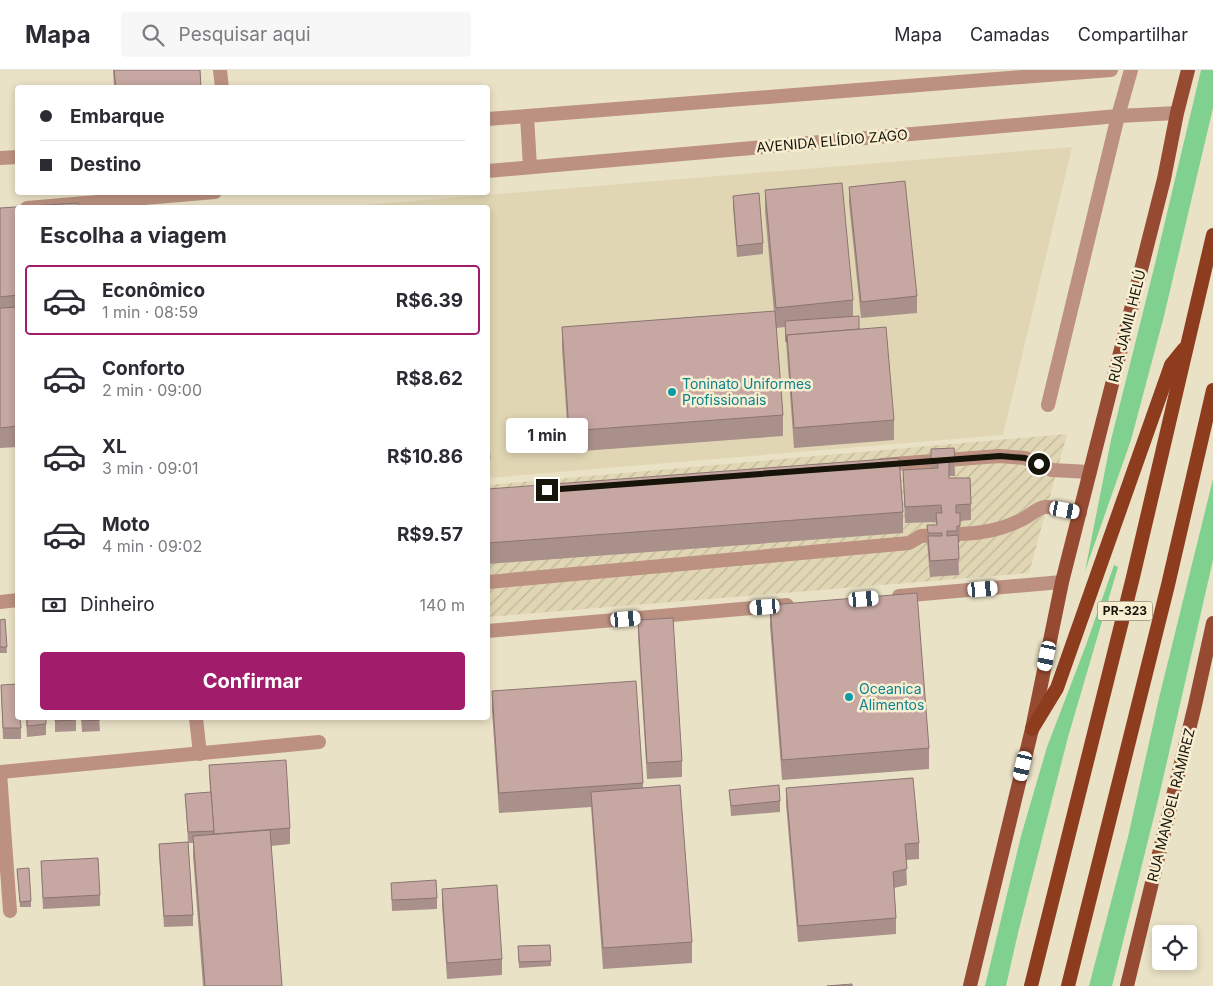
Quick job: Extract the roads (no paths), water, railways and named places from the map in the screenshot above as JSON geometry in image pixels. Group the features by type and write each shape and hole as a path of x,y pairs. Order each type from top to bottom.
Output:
{"highway":[{"name":"PR-323","path":"1031,986 1135,570 1213,235"},
{"path":"1032,730 1057,688 1171,365 1186,347"},
{"name":"PR-323","path":"1068,986 1168,585 1213,390"}],"main road":[{"name":"RUA JAMIL HELÚ","path":"970,986 1032,730 1062,582 1164,179 1188,70"},
{"name":"RUA MANOEL RAMIREZ","path":"1127,986 1213,623"}],"street":[{"path":"220,70 222,85"},
{"path":"490,119 1111,70"},
{"path":"1048,405 1118,116 1131,70"},
{"name":"AVENIDA ELÍDIO ZAGO","path":"490,171 1118,116 1177,113"},
{"path":"527,116 530,167"},
{"path":"0,158 15,157"},
{"path":"62,205 180,195"},
{"path":"872,466 1000,456 1025,458 1052,470 1090,472"},
{"path":"960,534 1001,529 1044,507 1080,513"},
{"path":"490,582 908,543 920,536 937,535"},
{"path":"884,597 1062,582"},
{"path":"0,602 15,600"},
{"path":"490,631 804,604"},
{"path":"196,720 200,754"},
{"path":"10,911 0,773 320,742"}],"place":[{"name":"Toninato Uniformes Profissionais","path":"672,392"},
{"name":"Oceanica Alimentos","path":"849,697"}]}
